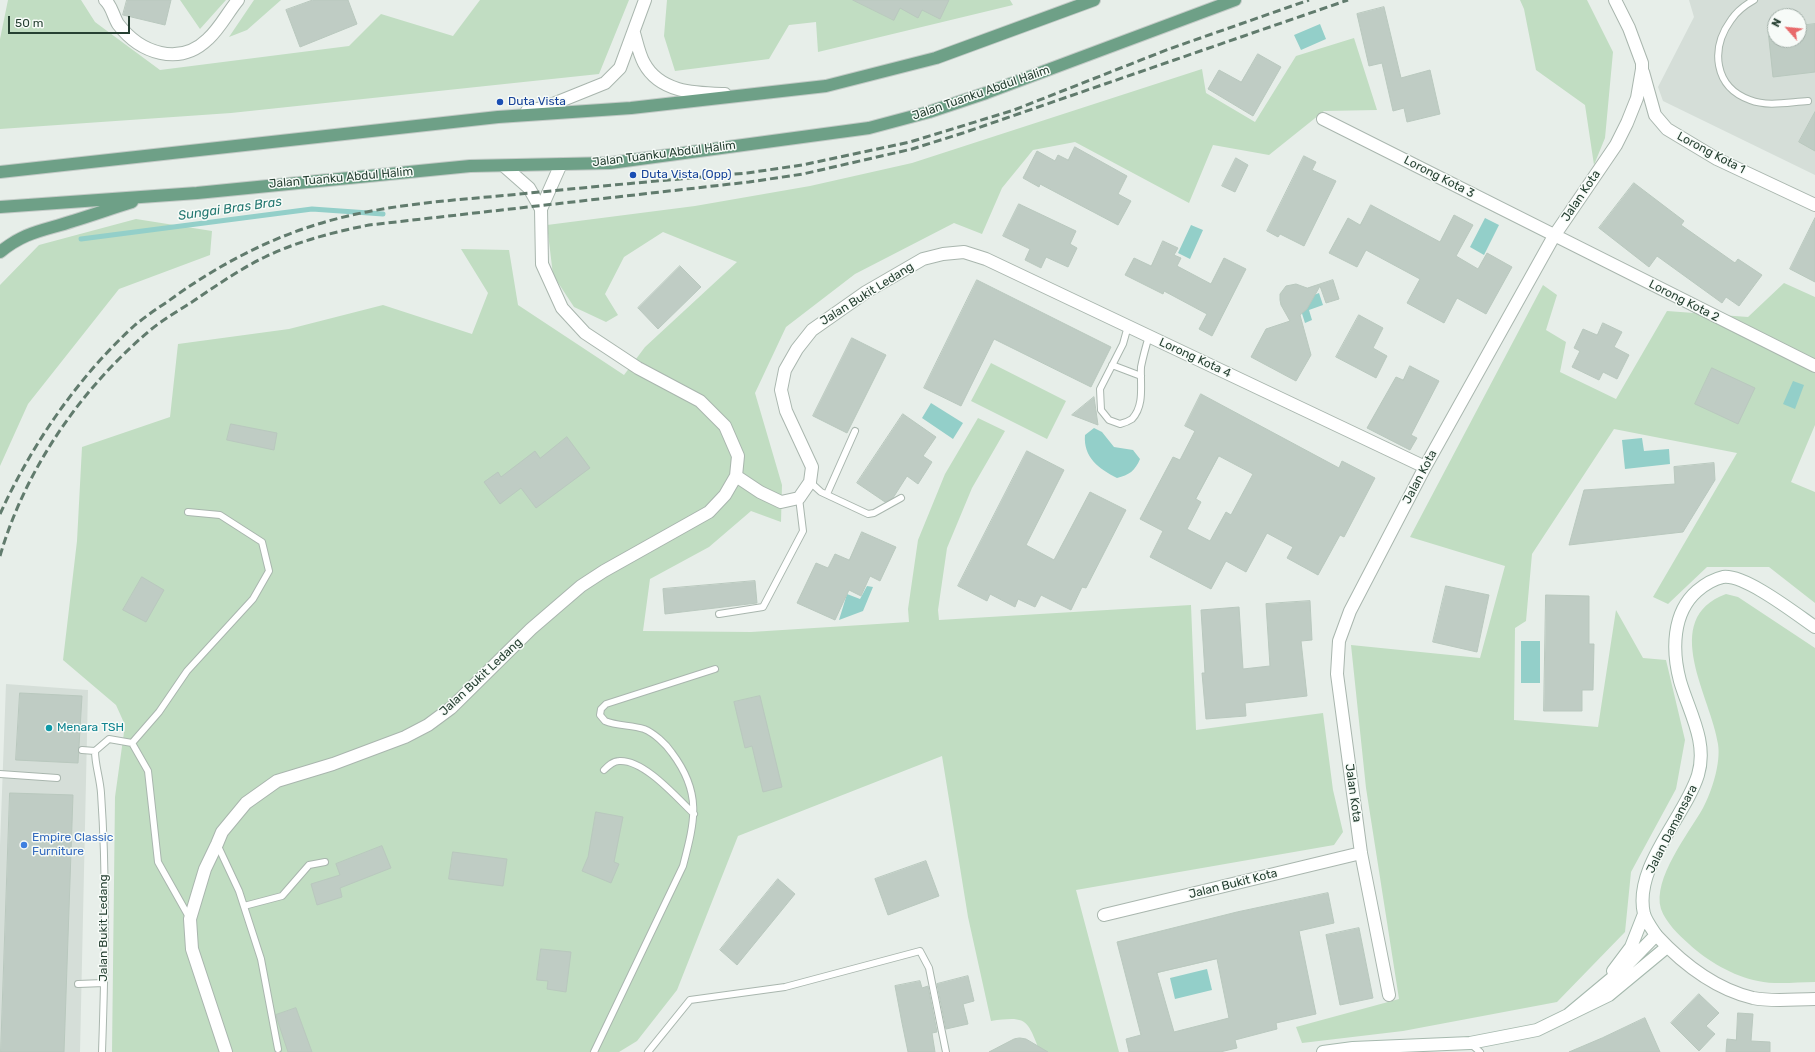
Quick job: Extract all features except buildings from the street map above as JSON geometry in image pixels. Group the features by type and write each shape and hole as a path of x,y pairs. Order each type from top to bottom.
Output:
{"main road":[{"path":"1,171 503,117 631,108 826,86 936,58 1094,0"},
{"name":"Jalan Tuanku Abdul Halim","path":"0,207 148,197 470,166 610,163 869,128 928,112 986,93 1235,0"},
{"path":"0,252 17,240 37,230 71,222 148,197"}],"street":[{"path":"104,0 108,3 118,24 133,38 156,52 171,55 192,52 209,38 238,0"},
{"path":"503,117 543,108 605,83 620,68 645,0"},
{"name":"Jalan Kota","path":"1389,995 1361,853 1337,674 1339,641 1350,611 1425,467 1554,236 1616,145 1637,98 1642,63 1629,28 1615,0"},
{"path":"634,33 643,62 650,73 662,82 688,92 754,95"},
{"name":"Lorong Kota 1","path":"1642,69 1656,115 1667,129 1718,158 1815,205"},
{"name":"Lorong Kota 3","path":"1323,119 1554,236"},
{"name":"Jalan Bukit Ledang","path":"226,1052 192,949 190,919 205,869 222,832 246,803 277,781 405,737 428,725 450,708 531,629 581,586 604,571 708,512 725,495 736,476 738,456 725,426 700,401 638,368 585,333 562,308 542,264 541,209 561,164"},
{"name":"Jalan Bukit Ledang","path":"504,166 529,188 541,209"},
{"name":"Lorong Kota 2","path":"1554,236 1815,366"},
{"name":"Jalan Bukit Ledang","path":"810,482 812,467 786,411 781,390 785,370 797,349 812,330 866,292 923,259 943,254 964,252"},
{"name":"Lorong Kota 4","path":"964,252 986,258 1425,467"},
{"path":"736,476 760,492 781,502 799,498 810,482"},
{"name":"Jalan Damansara","path":"1815,627 1745,580 1724,577 1705,584 1689,598 1680,613 1676,634 1676,659 1680,682 1691,709 1701,746 1698,774 1688,799 1662,843 1649,869 1643,895 1644,914 1656,935 1683,962 1708,979 1753,998 1770,1000 1815,999"},
{"name":"Jalan Bukit Kota","path":"1104,915 1361,853"},
{"path":"1602,987 1631,947 1644,914"},
{"path":"1569,1014 1623,969 1656,935"},
{"path":"1323,1052 1353,1048 1470,1043 1537,1030 1609,995 1667,947"}],"lane":[{"path":"1754,0 1743,7 1731,19 1723,33 1718,49 1719,68 1726,83 1735,92 1756,102 1766,104 1808,100"},
{"path":"1128,326 1123,344 1100,389 1101,410 1109,420 1120,424 1132,419 1142,391 1142,364 1150,336"},
{"path":"1112,365 1141,376"},
{"path":"827,494 855,431"},
{"path":"810,482 827,494 871,514 901,498"},
{"path":"719,614 763,607 803,531 799,498"},
{"path":"82,750 95,750 109,739 132,743 159,712 187,671 254,599 269,571 262,542 220,515 188,512"},
{"path":"594,1052 684,866 692,835 694,814 691,787 681,766 666,745 645,730 611,724 605,721 600,715 601,709 606,704 715,669"},
{"name":"Jalan Bukit Ledang","path":"132,743 148,771 158,862 190,919"},
{"name":"Jalan Bukit Ledang","path":"95,750 96,768 101,791 106,933 102,1052"},
{"path":"604,770 610,764 619,761 639,766 652,775 694,814"},
{"path":"0,774 57,778"},
{"path":"217,844 244,906 262,959 278,1049"},
{"path":"244,906 282,896 309,865 325,862"},
{"path":"648,1052 690,1000 785,987 920,951 929,968 946,1052"},
{"path":"78,984 104,983"},
{"path":"1470,1043 1480,1052"}],"shaded area":[{"path":"1689,0 1815,0 1815,175 1663,101 1658,87 1694,17"},
{"path":"6,684 88,690 80,1052 0,1052 0,846"}],"green space":[{"path":"8,0 81,0 95,22 160,70 349,46 381,14 453,36 480,0 629,0 599,74 231,113 0,129 0,39"},
{"path":"180,0 226,0 200,29"},
{"path":"254,0 281,0 247,30 229,37"},
{"path":"667,0 1010,0 1013,5 818,52 816,22 789,25 769,59 675,71 664,36"},
{"path":"1520,0 1587,0 1613,52 1605,138 1594,165 1585,105 1536,70 1524,9"},
{"path":"1354,38 1377,110 1324,111 1269,155 1213,145 1189,203 1075,142 1033,150 1002,188 982,234 954,223 855,274 786,327 755,393 782,485 781,522 751,511 709,547 650,579 643,631 751,632 909,622 908,609 918,540 945,474 978,418 1005,431 972,488 947,548 938,610 939,620 1191,605 1196,730 1323,713 1333,790 1343,832 1334,845 1076,890 1119,1052 1040,1052 1032,1033 1024,1022 1012,1019 991,1021 968,917 942,756 738,836 677,990 637,1041 619,1052 112,1052 115,797 125,725 116,705 63,660 77,541 82,447 170,417 178,344 289,329 383,305 472,334 488,293 461,249 509,250 518,305 624,375 645,347 737,262 663,232 624,257 605,294 618,315 606,322 574,307 553,275 547,225 695,206 810,186 912,163 1202,69 1206,93 1255,122 1296,56"},
{"path":"136,219 212,231 210,255 119,289 28,404 0,466 0,285 39,245"},
{"path":"1784,283 1815,297 1815,425 1791,482 1815,492 1815,603 1769,567 1707,567 1668,604 1653,597 1737,453 1614,429 1532,554 1526,621 1515,628 1514,720 1598,727 1616,610 1643,658 1666,660 1685,740 1676,789 1631,872 1625,932 1557,1002 1403,1031 1302,1043 1296,1027 1399,999 1366,788 1351,645 1480,658 1505,566 1410,537 1543,285 1557,295 1546,330 1566,342 1560,372 1616,399 1667,311 1748,317"},
{"path":"991,363 1066,401 1047,439 971,401"},
{"path":"1726,594 1738,597 1815,648 1815,982 1765,982 1749,979 1730,972 1712,962 1689,944 1669,924 1661,909 1660,897 1662,884 1667,870 1710,794 1717,768 1719,752 1718,744 1714,726 1694,662 1692,641 1695,622 1706,606"}],"water":[{"path":"1320,24 1326,39 1301,50 1294,35"},
{"path":"1485,218 1499,225 1484,255 1470,247"},
{"path":"1191,225 1203,230 1190,259 1178,253"},
{"path":"1319,293 1323,305 1309,310 1312,320 1305,323 1298,301"},
{"path":"1793,381 1804,385 1795,409 1783,404"},
{"path":"931,403 963,423 953,439 922,418"},
{"path":"1094,428 1102,432 1114,447 1133,450 1140,459 1136,467 1131,472 1117,478 1098,466 1090,456 1085,443 1085,435"},
{"path":"1642,438 1644,451 1669,449 1670,464 1625,469 1622,440"},
{"path":"867,586 873,587 863,611 839,620 847,594 860,599"},
{"path":"1521,641 1540,641 1540,683 1521,683"},
{"path":"1207,969 1212,990 1175,999 1170,978"}],"waterway":[{"name":"Sungai Bras Bras","path":"81,239 312,209 383,214"}],"railway":[{"path":"0,514 27,462 58,413 94,367 114,345 135,325 202,278 256,248 295,232 339,218 387,208 461,199 747,173 802,165 910,142 1014,110 1169,49 1309,0"},
{"path":"0,556 24,493 40,463 58,434 100,379 123,355 160,323 239,271 256,261 290,246 369,225 749,182 803,174 912,149 963,133 1348,0"}],"place":[{"name":"Duta Vista","path":"500,102"},
{"name":"Duta Vista (Opp)","path":"633,175"},
{"name":"Menara TSH","path":"49,728"},
{"name":"Empire Classic Furniture","path":"24,845"}]}
